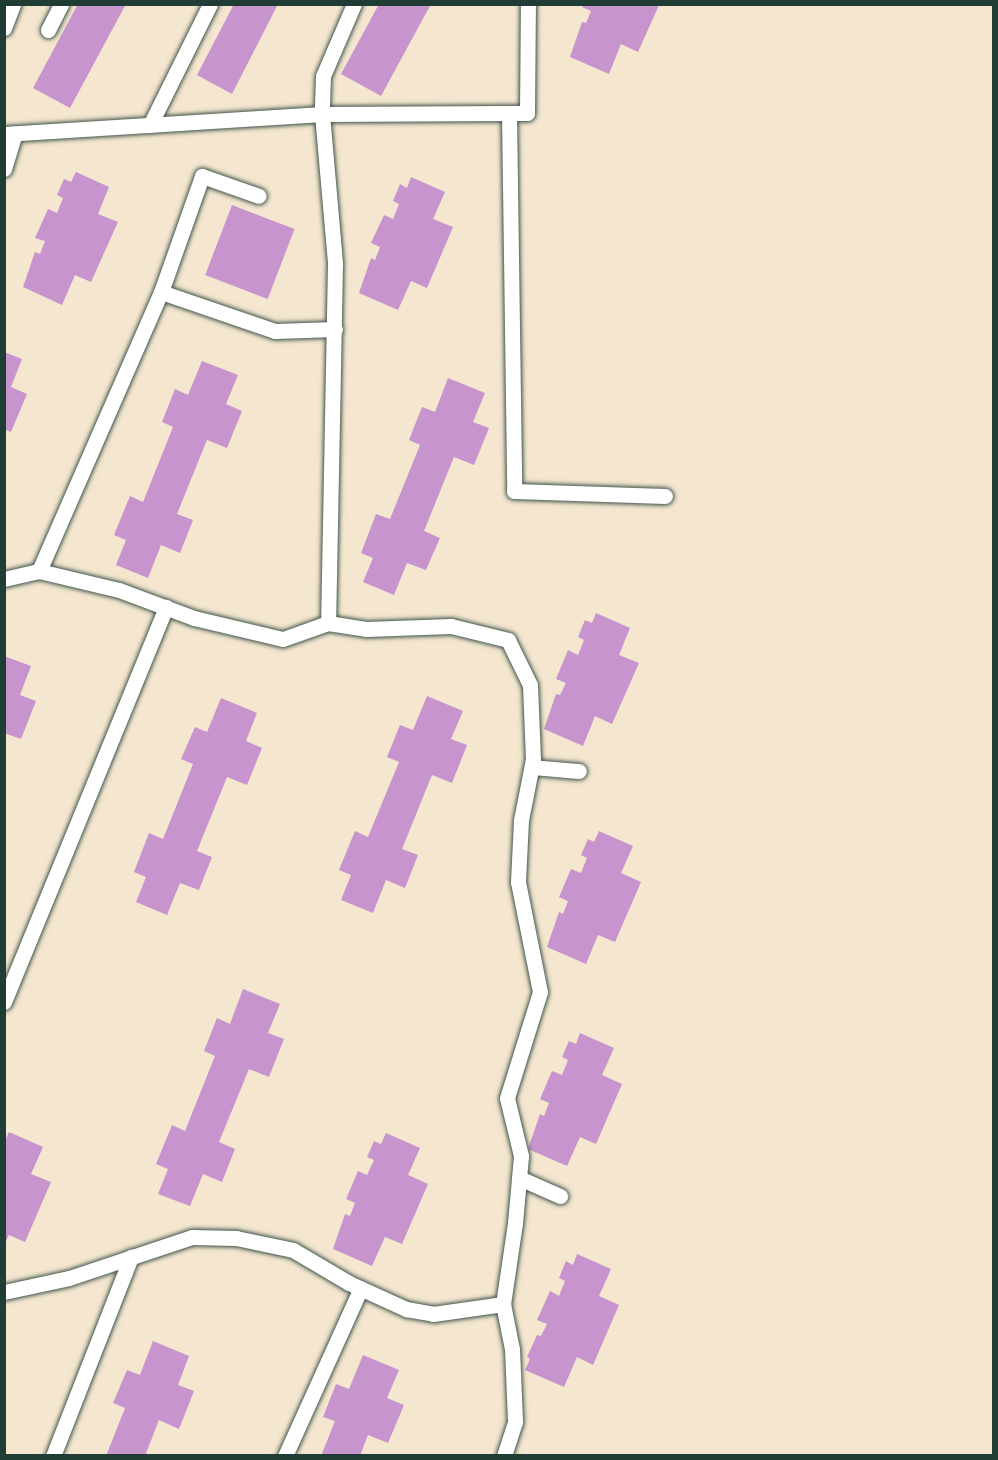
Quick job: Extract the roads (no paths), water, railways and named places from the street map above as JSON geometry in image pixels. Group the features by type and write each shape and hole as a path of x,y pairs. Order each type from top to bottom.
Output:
{"lane":[{"path":"4,28 13,4"},
{"path":"48,30 61,4"},
{"path":"150,125 210,4"},
{"path":"328,623 335,264 322,114 323,76 354,4"},
{"path":"4,169 10,134 322,114 528,113 528,4"},
{"path":"509,113 514,491 665,496"},
{"path":"39,571 161,292 202,176 259,196"},
{"path":"161,292 274,331 334,329"},
{"path":"4,579 39,571 119,590 195,618 283,639 328,623 366,629 451,626 508,640 530,686 532,767 521,820 518,882 540,993 507,1098 520,1156 503,1304 512,1349 515,1422 504,1455"},
{"path":"4,1002 166,607"},
{"path":"532,767 579,771"},
{"path":"519,1178 560,1197"},
{"path":"4,1292 69,1278 192,1237 236,1238 293,1250 361,1288 406,1309 433,1314 503,1304"},
{"path":"53,1455 131,1257"},
{"path":"285,1455 361,1288"}]}
